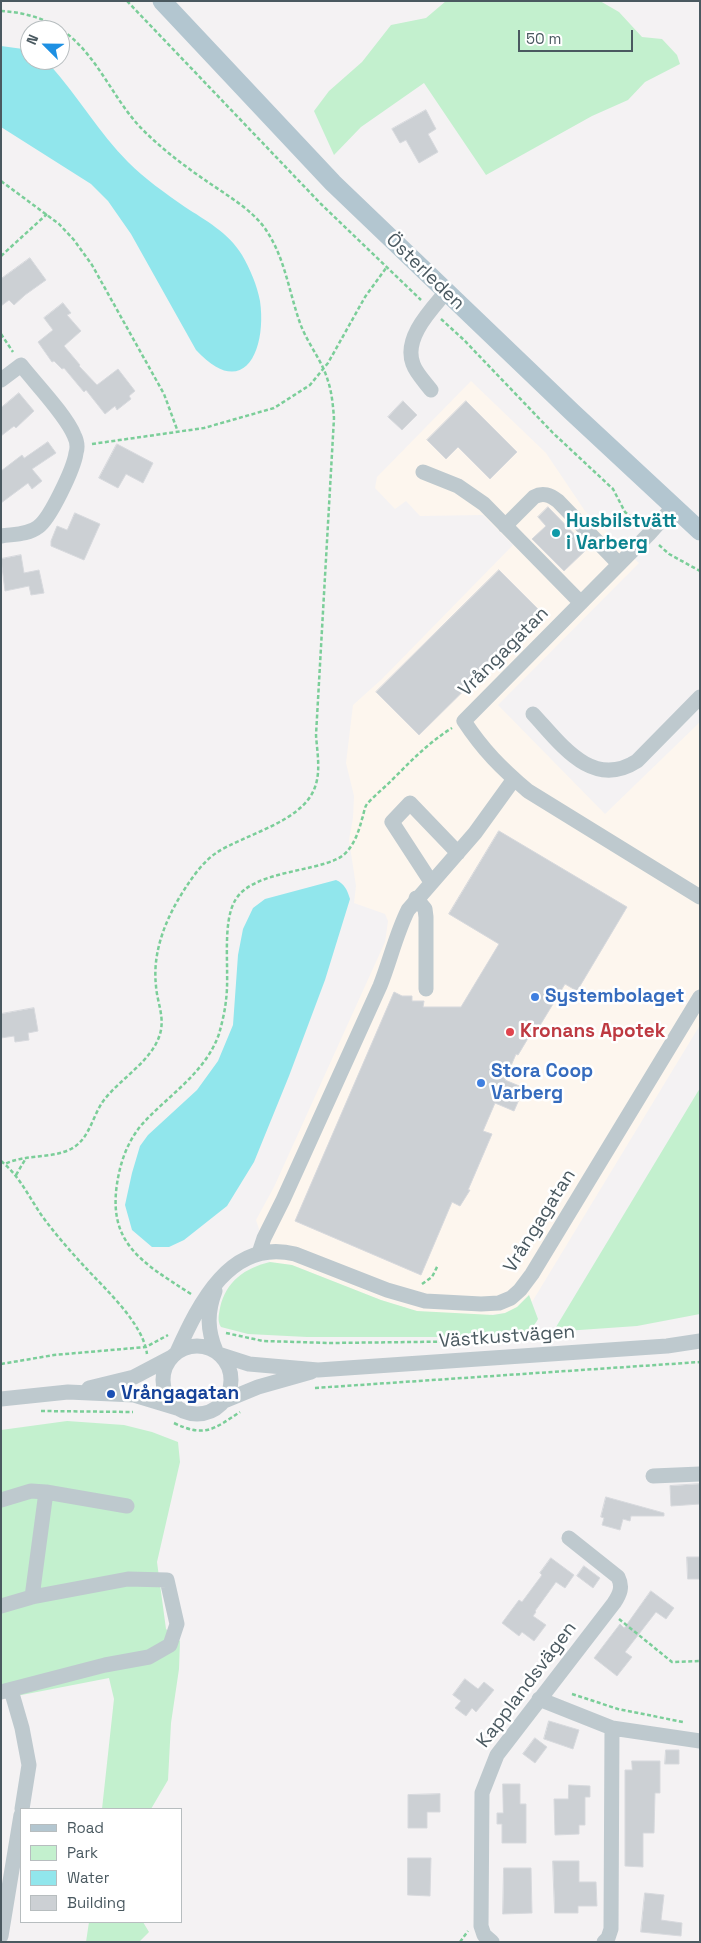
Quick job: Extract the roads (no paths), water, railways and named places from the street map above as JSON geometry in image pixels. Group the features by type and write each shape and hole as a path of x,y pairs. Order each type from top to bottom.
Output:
{"main road":[{"name":"Österleden","path":"162,1 333,183 700,531"}],"street":[{"path":"431,390 415,370 411,356 414,338 446,292"},
{"path":"1,380 21,365 66,422 74,434 77,446 73,465 44,522 28,532 1,536"},
{"path":"423,472 458,486 484,504 581,603"},
{"path":"505,526 534,497 548,495 558,500 619,564"},
{"name":"Vrångagatan","path":"674,506 649,534 464,721 481,746 514,779 544,802 700,897"},
{"path":"533,714 579,760 591,767 616,771 626,768 637,761 700,697"},
{"path":"258,1253 390,963 402,921 416,898 458,853 514,779"},
{"path":"431,882 392,822 410,803 458,853"},
{"path":"416,898 425,910 426,917 426,989"},
{"name":"Vrångagatan","path":"175,1354 206,1295 227,1271 238,1262 258,1253 285,1252 295,1254 386,1290 425,1300 481,1304 499,1303 511,1298 520,1290 532,1274 700,997"},
{"name":"Vrångagatan","path":"218,1282 208,1320 218,1353"},
{"name":"Västkustvägen","path":"68,1392 134,1377 187,1347 198,1346 249,1364 318,1370 667,1346 700,1341"},
{"path":"218,1353 228,1365 232,1377 230,1389 224,1401"},
{"path":"175,1354 164,1370 163,1382 175,1415"},
{"name":"Västkustvägen","path":"1,1398 68,1392 134,1394 175,1415 203,1414 215,1409 224,1401 258,1387 318,1370"},
{"path":"653,1476 700,1474"},
{"path":"1,1500 30,1491 127,1506"},
{"path":"32,1597 46,1492"},
{"name":"Kapplandsvägen","path":"492,1942 484,1935 481,1926 482,1793 497,1755 618,1596 620,1582 618,1577 569,1538"},
{"path":"1,1606 32,1597 128,1579 167,1580 178,1624 170,1645 149,1657 6,1691 22,1728 29,1765 22,1808"},
{"path":"544,1693 612,1728 700,1741"},
{"path":"604,1942 608,1938 611,1928 612,1728"},
{"path":"1,1936 20,1821"}],"water":[{"path":"1,46 20,49 20,70 54,70 117,151 128,162 163,191 216,228 237,247 250,271 260,301 260,337 249,363 239,370 227,371 213,365 196,350 131,234 108,201 91,184 1,127"},
{"path":"336,880 342,883 350,899 325,980 254,1162 227,1206 184,1240 169,1247 152,1247 132,1230 125,1205 140,1146 148,1135 197,1090 218,1061 233,1025 238,955 243,929 253,908 265,899"}],"place":[{"name":"Husbilstvätt i Varberg","path":"556,533"},
{"name":"Systembolaget","path":"535,997"},
{"name":"Kronans Apotek","path":"510,1032"},
{"name":"Stora Coop Varberg","path":"481,1083"},
{"name":"Vrångagatan","path":"111,1394"}]}
